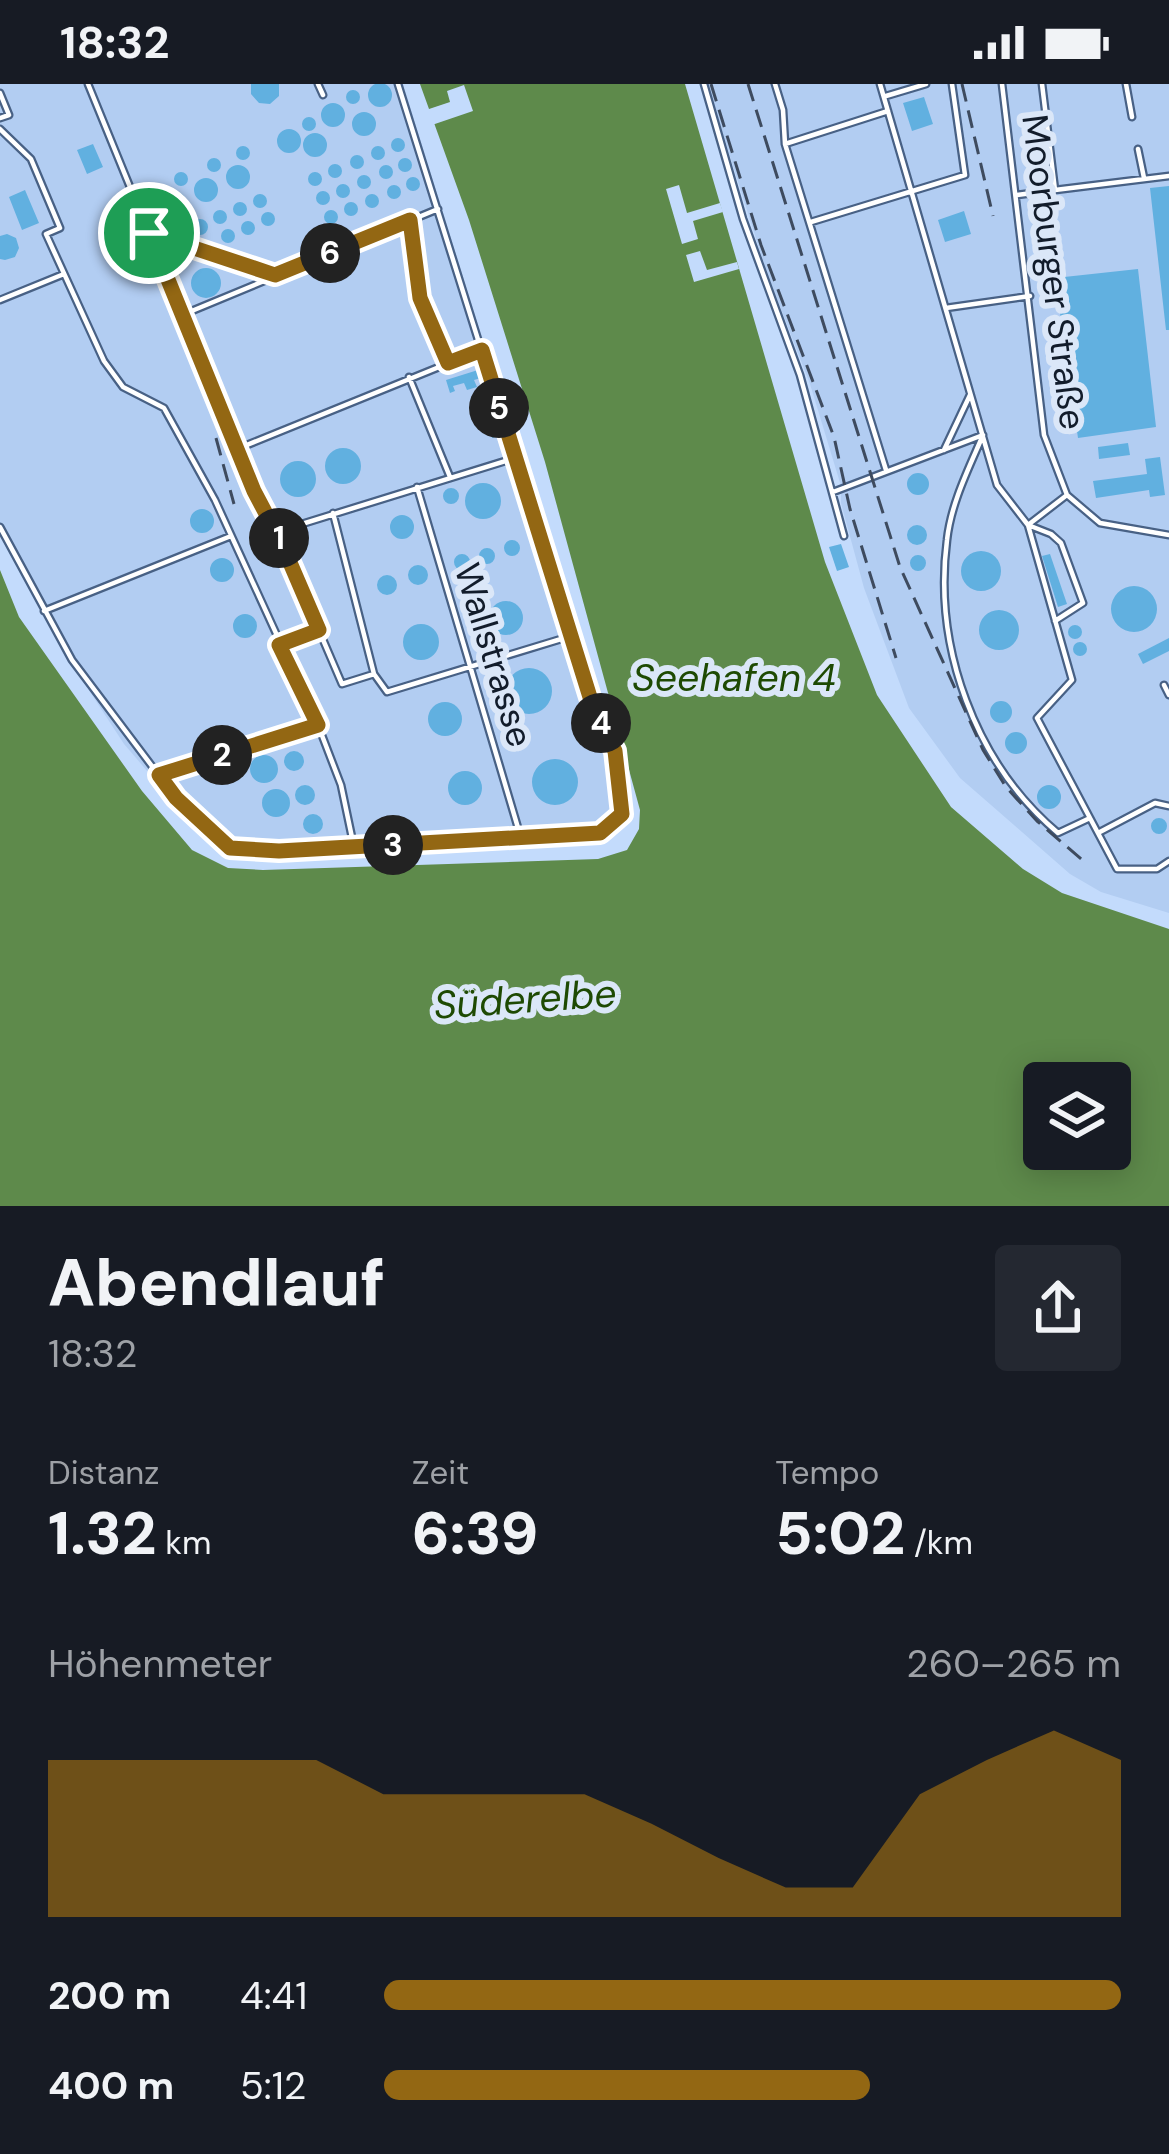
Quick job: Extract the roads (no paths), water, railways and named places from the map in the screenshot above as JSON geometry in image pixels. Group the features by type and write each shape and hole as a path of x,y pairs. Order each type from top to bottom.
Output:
{"lane":[{"path":"88,84 237,449 342,684 374,674"},
{"path":"318,84 323,95"},
{"path":"0,527 71,661 176,798 230,848 279,851 600,833 622,814 615,751 594,710 398,84"},
{"path":"704,84 743,219 800,375 844,536"},
{"path":"775,84 783,110 785,144 886,470"},
{"path":"880,84 998,485 1028,525 1072,680 1037,718 1117,868 1156,869 1169,861"},
{"path":"884,96 926,84"},
{"path":"811,222 965,175 952,84"},
{"name":"Moorburger Straße","path":"1002,84 1044,435 1067,495"},
{"path":"1042,84 1055,190"},
{"path":"1126,84 1132,117"},
{"path":"0,93 8,115 0,118"},
{"path":"785,144 888,111"},
{"path":"0,129 31,159 60,228 46,234 104,361 123,387 164,408 231,536 318,725 341,785 354,847"},
{"path":"1138,148 1144,179"},
{"path":"1015,195 1169,176"},
{"path":"182,315 437,209"},
{"path":"410,220 420,298 448,363"},
{"path":"149,233 275,275"},
{"path":"0,301 64,274"},
{"path":"946,308 1030,296"},
{"path":"237,449 482,350"},
{"path":"409,377 450,477"},
{"path":"944,450 971,393"},
{"path":"833,492 983,435"},
{"path":"983,435 959,492 947,538 944,599 956,668 988,748 1040,818 1058,833 1090,818"},
{"path":"276,532 515,458"},
{"name":"Wallstrasse","path":"416,487 521,838"},
{"path":"1028,525 1067,495 1100,524 1169,536"},
{"path":"333,513 374,674 387,692 571,636"},
{"path":"1028,525 1061,543 1083,603 1055,621"},
{"path":"44,611 231,536"},
{"path":"279,645 319,630"},
{"path":"1164,685 1169,695"},
{"path":"159,775 318,725"},
{"path":"1098,833 1154,803 1169,806"}],"water":[{"path":"420,84 685,84 825,562 877,695 951,807 1023,869 1062,893 1169,929 1169,1206 0,1206 0,570 19,617 142,791 192,850 228,868 598,859 627,850 639,829 640,810 545,462 469,220"}],"railway":[{"path":"711,84 761,245 834,437 850,509 896,658"},
{"path":"748,84 900,567 983,750 1006,787 1087,864"},
{"path":"962,84 993,216"},
{"path":"205,396 216,424"},
{"path":"216,438 234,504"}],"water label":[{"name":"Seehafen 4","path":"734,677"},
{"name":"Süderelbe","path":"525,999"}]}
